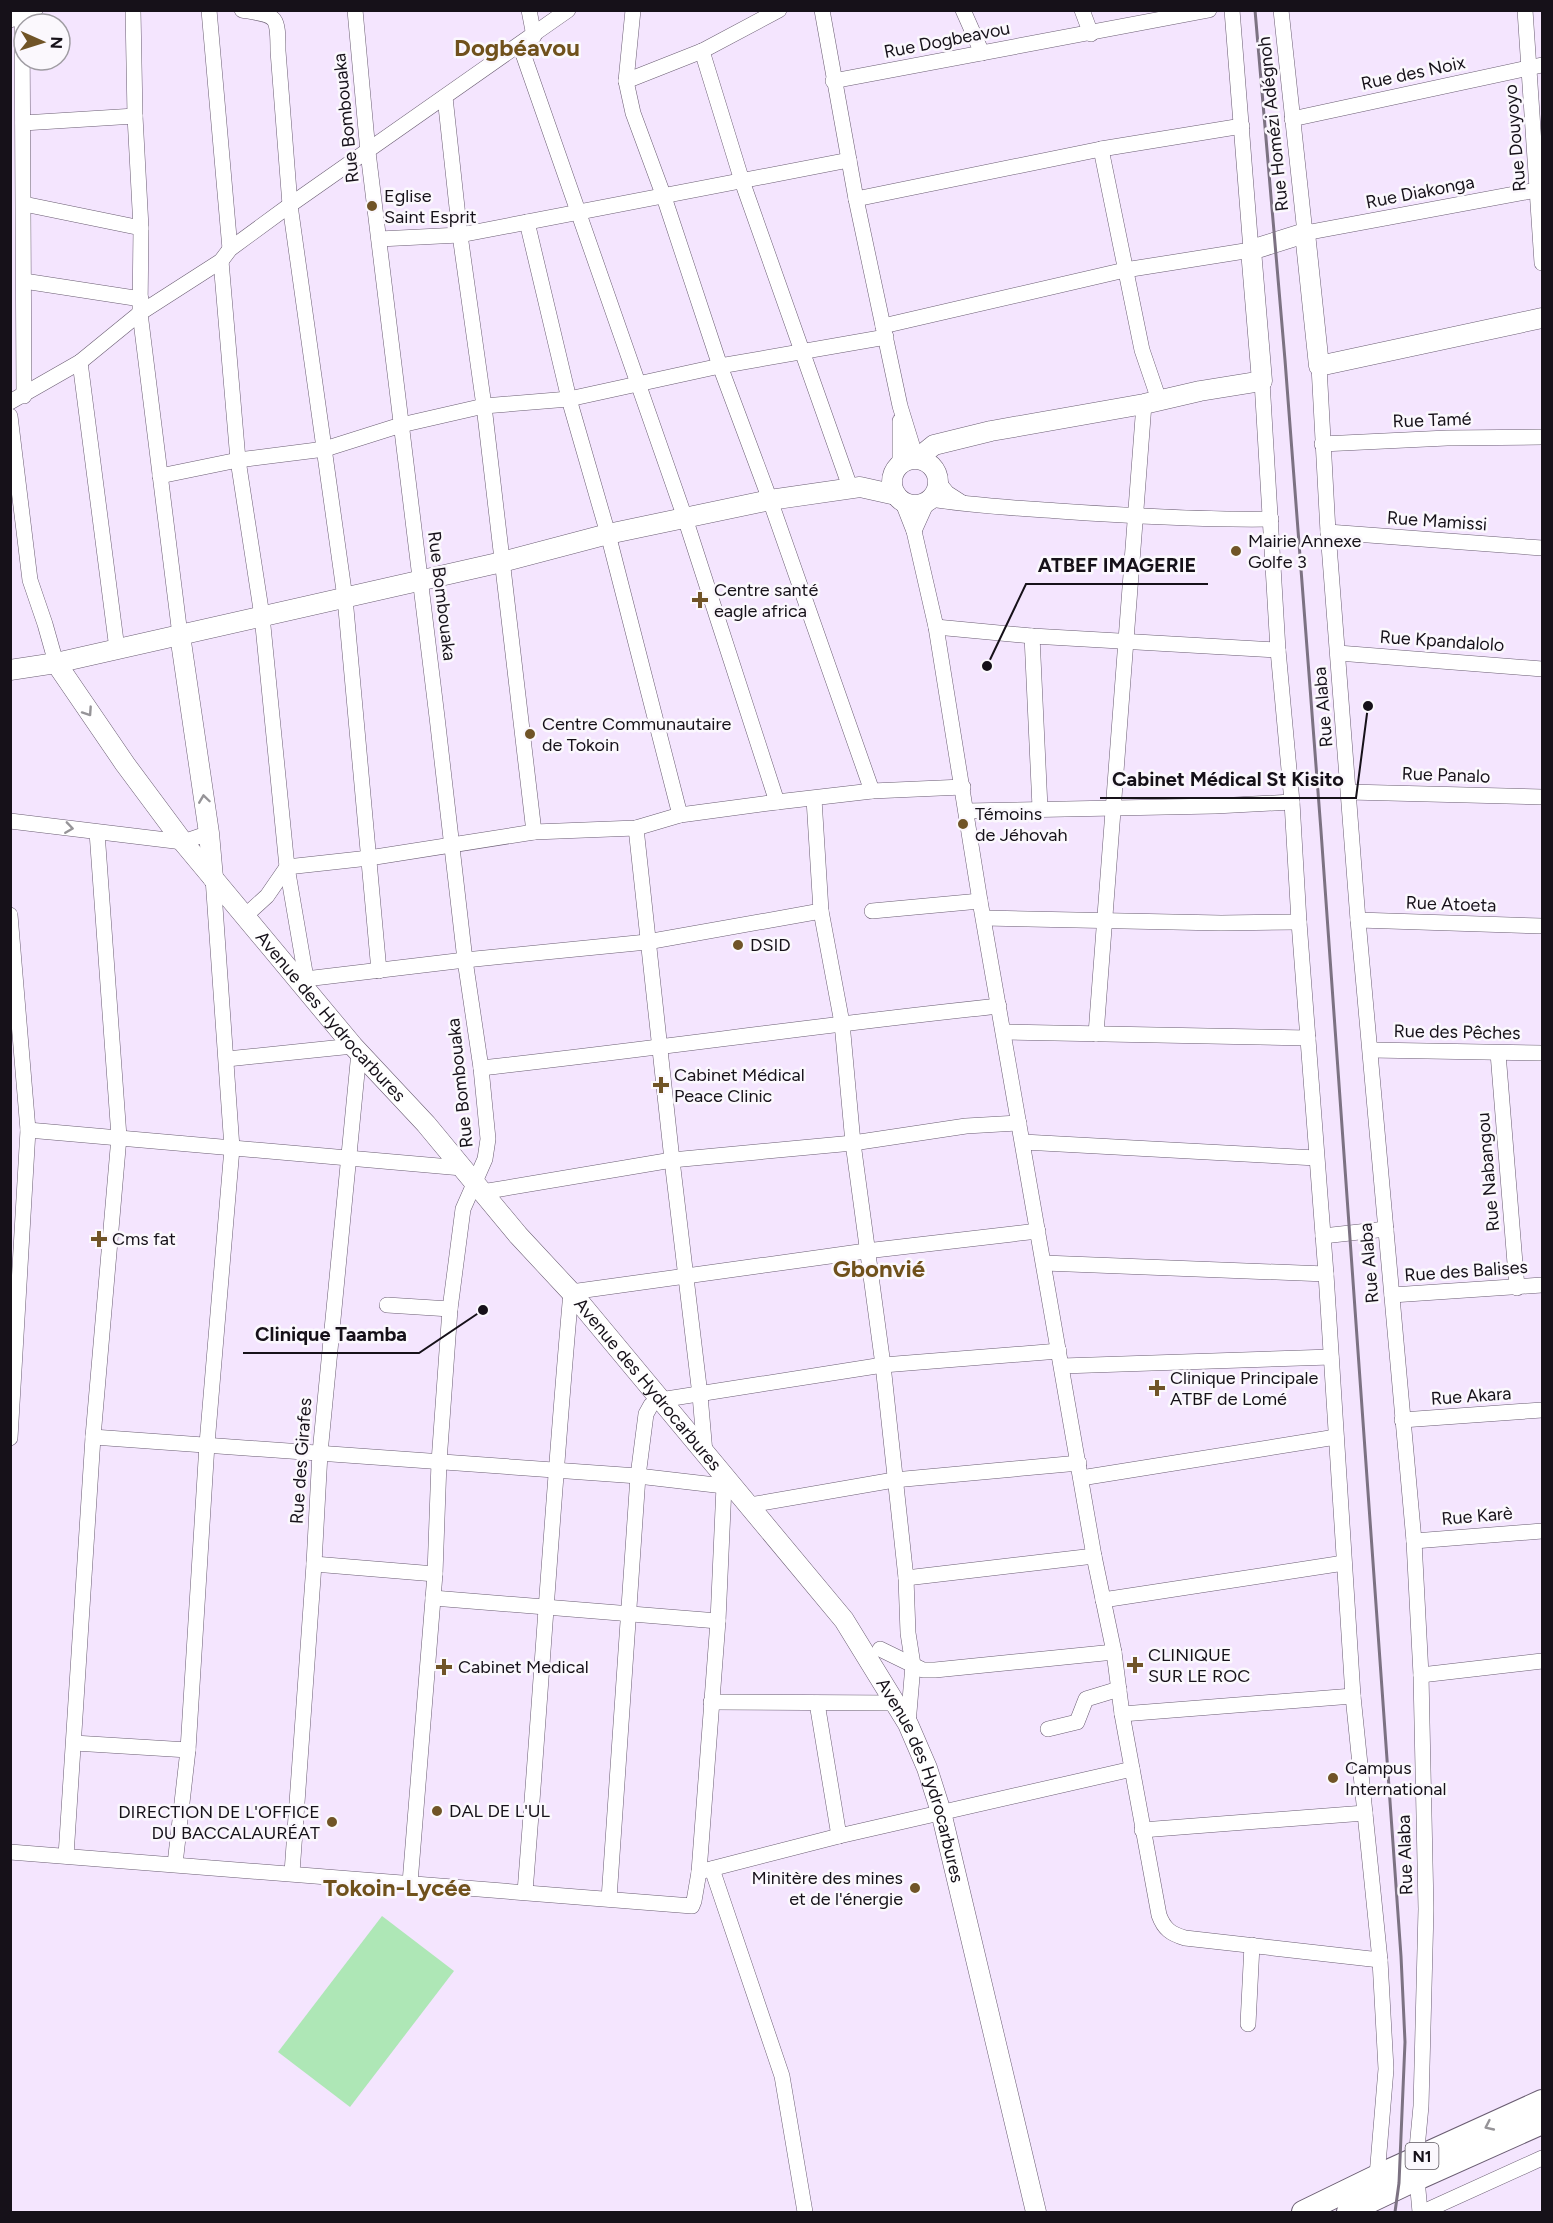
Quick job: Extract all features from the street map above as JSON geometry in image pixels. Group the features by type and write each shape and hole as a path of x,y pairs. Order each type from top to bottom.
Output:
{"highway":[{"name":"N1","path":"1348,2212 1416,2169 1542,2101"},
{"name":"N1","path":"1303,2212 1377,2176 1416,2169 1542,2123"}],"main road":[{"path":"10,670 56,663 345,598 502,562 608,534 770,500 855,487 907,464 934,445 991,431 1262,381 1251,250 1305,233 1319,366 1542,318"},
{"path":"855,487 916,505 934,490 940,460 946,449 957,440"},
{"path":"907,464 931,464 934,490"},
{"path":"899,499 892,482 907,464"},
{"path":"180,635 209,833 213,878"},
{"name":"Avenue des Hydrocarbures","path":"56,663 124,764 183,842 301,979 356,1049 426,1124 518,1235 571,1292 705,1453 726,1483 750,1505 844,1620 860,1644 908,1724 927,1768 941,1812 1036,2212"}],"street":[{"path":"133,10 135,116 141,228 141,306 180,635"},
{"path":"209,10 238,460 262,616 287,867 301,979 647,942 821,911"},
{"path":"242,10 269,15 276,20 278,27 290,205 345,598 379,971"},
{"name":"Rue Bombouaka","path":"355,10 368,152 465,960 481,1068 488,1149 479,1188 464,1209 450,1309 439,1462 435,1574 410,1883"},
{"path":"529,10 534,36"},
{"path":"17,399 80,362 141,306 226,255 290,205 568,10"},
{"path":"633,10 626,81 633,112 720,366 770,500 872,791"},
{"path":"626,81 702,51 779,10"},
{"path":"822,10 856,199 900,406 907,464"},
{"path":"963,10 982,53"},
{"path":"1082,10 1091,34"},
{"name":"Rue Dogbeavou","path":"833,81 1209,10"},
{"path":"160,476 238,460 325,449 401,425 484,406 569,399 720,366 802,351 1125,270 1251,250 1232,10"},
{"name":"Rue Homézi Adégnoh","path":"1281,10 1305,233"},
{"name":"Rue Douyoyo","path":"1525,10 1536,66 1542,263"},
{"path":"520,45 685,518 777,802"},
{"path":"702,51 742,182 802,351 855,487"},
{"name":"Rue des Noix","path":"1292,119 1536,66"},
{"path":"17,399 24,281 23,72"},
{"path":"445,97 534,832"},
{"path":"23,123 135,116"},
{"path":"856,199 1101,149 1242,126"},
{"path":"1096,1034 1134,516 1141,456 1151,402 1101,149"},
{"path":"379,239 460,235 849,160"},
{"name":"Rue Diakonga","path":"1305,233 1541,190"},
{"path":"24,204 141,228"},
{"path":"527,222 569,399 608,534 680,814"},
{"path":"24,281 141,306"},
{"path":"80,362 117,649"},
{"name":"Rue Alaba","path":"1319,366 1328,532 1358,920 1414,1541 1421,1675 1426,1909 1421,2106 1416,2169 1421,2212"},
{"path":"1262,381 1278,650 1292,802 1326,1274 1353,1696 1380,1960 1386,2069 1377,2176"},
{"path":"10,416 30,580 56,663"},
{"name":"Rue Tamé","path":"1322,444 1447,438 1542,437"},
{"path":"914,531 934,490 963,504 1209,520 1271,519"},
{"path":"899,499 914,531 936,627 980,900 1094,1556 1114,1652 1142,1830 1159,1915 1165,1928 1185,1938 1380,1960"},
{"name":"Rue Mamissi","path":"1328,532 1542,548"},
{"path":"936,627 1125,643 1278,650"},
{"path":"1032,636 1040,808"},
{"name":"Rue Kpandalolo","path":"1338,653 1542,669"},
{"path":"245,916 267,896 287,867 369,858 534,832 636,828 680,814 777,802 872,791 963,787"},
{"name":"Rue Panalo","path":"1349,792 1542,797"},
{"path":"814,799 821,911 842,1023 853,1143 883,1365 906,1578 908,1633 913,1665 908,1724"},
{"path":"966,811 1292,802"},
{"path":"10,821 183,842 209,833"},
{"path":"636,828 705,1453"},
{"path":"66,1856 93,1437 119,1137 97,832"},
{"path":"175,1864 188,1750 207,1444 232,1148 213,878"},
{"path":"872,911 980,900"},
{"path":"10,915 16,1023 28,1130 10,1438"},
{"path":"984,918 1105,922 1299,922"},
{"name":"Rue Atoeta","path":"1358,920 1542,926"},
{"path":"481,1068 999,1006"},
{"path":"1004,1032 1308,1038"},
{"path":"227,1059 356,1049"},
{"name":"Rue des Girafes","path":"292,1874 320,1453 356,1049"},
{"name":"Rue des Pêches","path":"1371,1050 1542,1053"},
{"name":"Rue Nabangou","path":"1498,1053 1517,1288"},
{"path":"479,1188 672,1160 853,1143 966,1126 1019,1123"},
{"path":"28,1130 462,1168"},
{"path":"1023,1143 1316,1158"},
{"path":"1323,1236 1386,1229"},
{"path":"525,1892 555,1471 571,1292 866,1251 1038,1231"},
{"path":"1044,1263 1326,1274"},
{"name":"Rue des Balises","path":"1392,1295 1542,1285"},
{"path":"387,1305 450,1309"},
{"path":"609,1899 638,1476 646,1414 651,1405 660,1400 883,1365 1060,1358 1331,1357"},
{"name":"Rue Akara","path":"1402,1420 1542,1410"},
{"path":"10,1852 689,1907 694,1901 705,1871 711,1702 726,1483 93,1437"},
{"path":"750,1505 894,1480 1080,1471 1336,1437"},
{"name":"Rue Karè","path":"1414,1541 1542,1531"},
{"path":"906,1578 1094,1556"},
{"path":"1102,1600 1344,1563"},
{"path":"314,1564 435,1574"},
{"path":"433,1598 718,1621"},
{"path":"880,1649 893,1647 908,1633"},
{"path":"860,1644 880,1649 923,1670 1114,1652"},
{"path":"1421,1675 1542,1661"},
{"path":"711,1702 817,1703 892,1697 935,1670"},
{"path":"1048,1729 1077,1722 1086,1699 1119,1689"},
{"path":"1122,1714 1353,1696"},
{"path":"817,1703 839,1836"},
{"path":"74,1743 188,1750"},
{"path":"705,1871 839,1836 1132,1769"},
{"path":"1142,1830 1365,1813"},
{"path":"705,1871 782,2076 806,2212"},
{"path":"1248,2024 1252,1945"},
{"path":"1421,2212 1542,2158"}],"green space":[{"path":"382,1916 454,1971 350,2107 278,2052"}],"railway":[{"path":"1255,10 1285,360 1321,831 1401,1956 1405,2042 1399,2183 1395,2212"}],"place":[{"name":"Eglise Saint Esprit","path":"372,206"},
{"name":"Mairie Annexe Golfe 3","path":"1236,551"},
{"name":"Centre santé eagle africa","path":"700,600"},
{"name":"ATBEF IMAGERIE","path":"987,666"},
{"name":"Cabinet Médical St Kisito","path":"1368,706"},
{"name":"Centre Communautaire de Tokoin","path":"530,734"},
{"name":"Témoins de Jéhovah","path":"963,824"},
{"name":"DSID","path":"738,945"},
{"name":"Cabinet Médical Peace Clinic","path":"661,1085"},
{"name":"Cms fat","path":"99,1239"},
{"name":"Clinique Taamba","path":"483,1310"},
{"name":"Clinique Principale ATBF de Lomé","path":"1157,1388"},
{"name":"CLINIQUE SUR LE ROC","path":"1135,1665"},
{"name":"Cabinet Medical","path":"444,1667"},
{"name":"Campus International","path":"1333,1778"},
{"name":"DAL DE L'UL","path":"437,1811"},
{"name":"DIRECTION DE L'OFFICE DU BACCALAURÉAT","path":"332,1822"},
{"name":"Minitère des mines et de l'énergie","path":"915,1888"}],"district":[{"name":"Dogbéavou","path":"517,47"},
{"name":"Gbonvié","path":"879,1268"},
{"name":"Tokoin-Lycée","path":"397,1887"}]}
